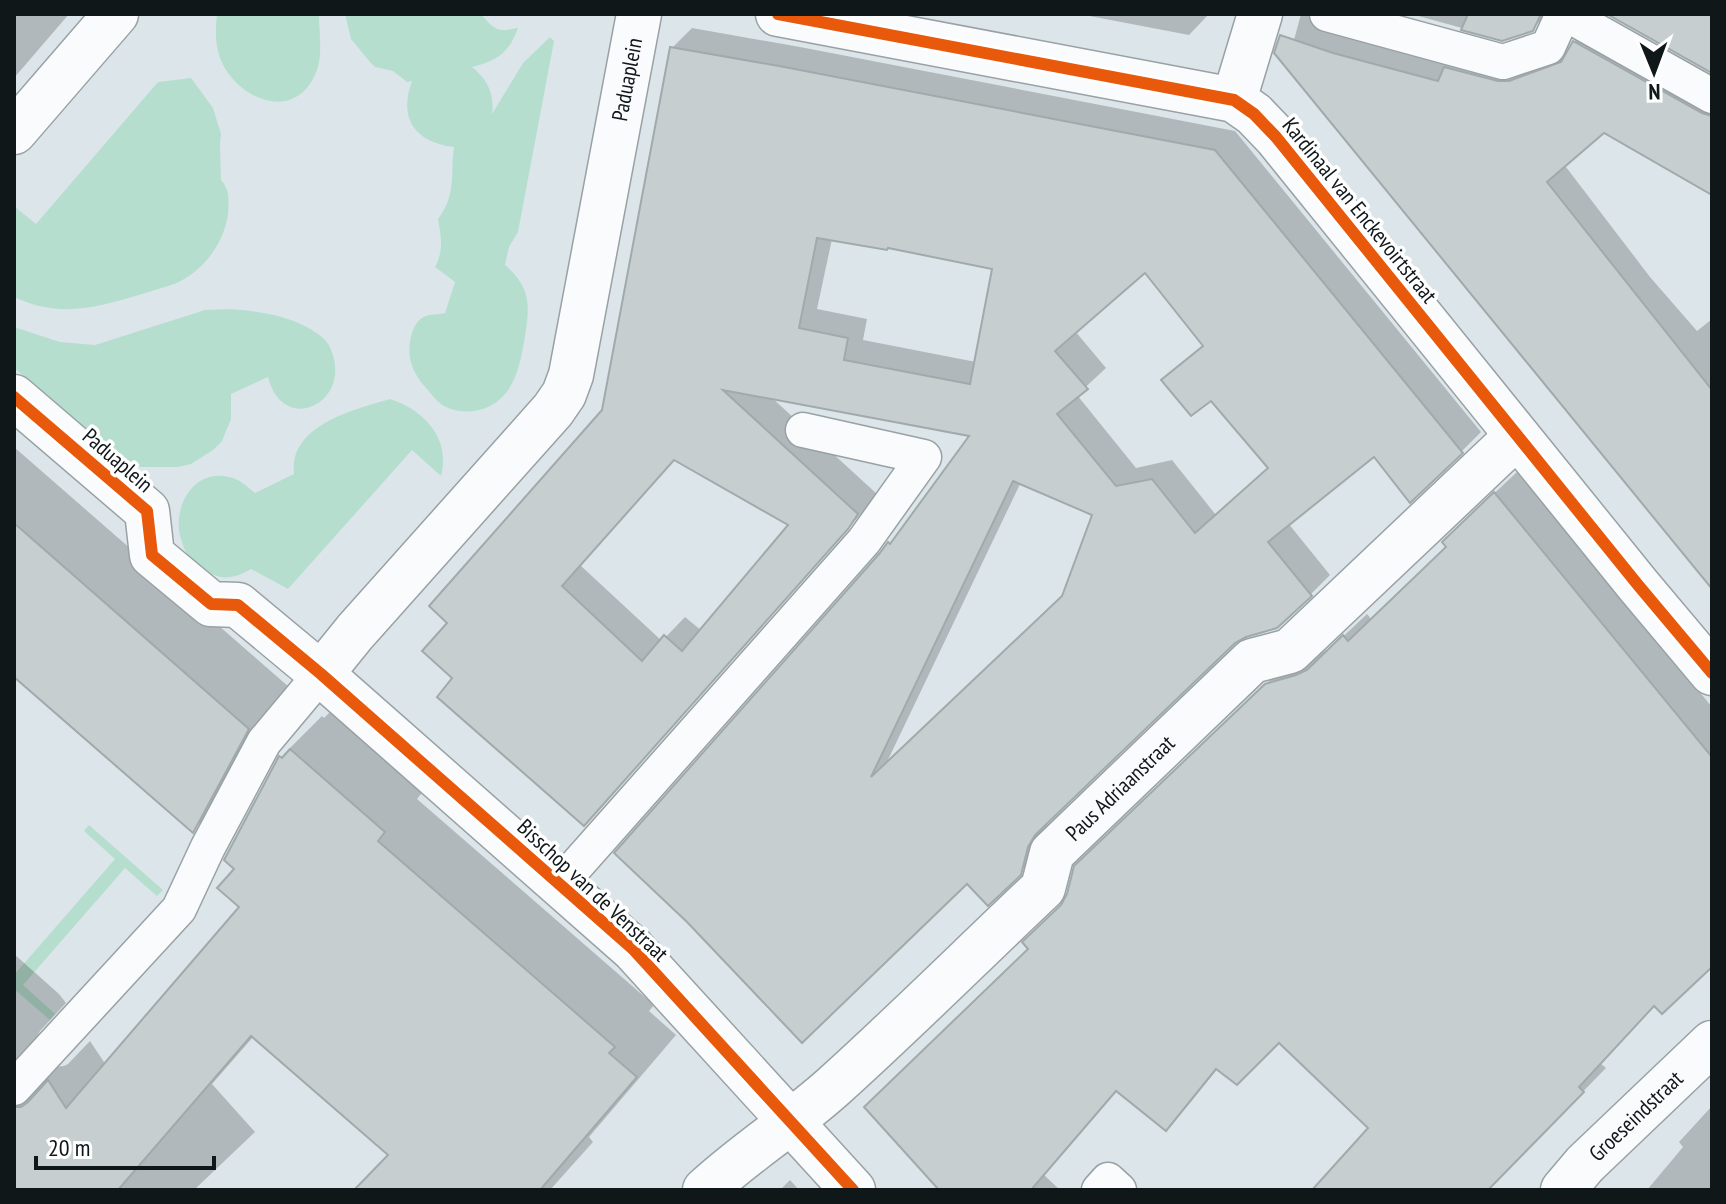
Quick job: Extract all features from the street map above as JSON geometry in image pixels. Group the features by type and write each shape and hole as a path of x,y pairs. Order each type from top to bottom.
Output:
{"street":[{"path":"14,132 116,14"},
{"name":"Paduaplein","path":"14,397 147,511 152,555 211,604 238,605 321,674 564,394 571,375 639,14"},
{"name":"Kardinaal van Enckevoirtstraat","path":"778,14 1234,100 1254,114 1276,137 1712,673"},
{"path":"1234,100 1260,14"},
{"name":"Paus Adriaanstraat","path":"705,1190 733,1164 833,1087 1043,888 1052,853 1252,661 1290,651 1517,436"},
{"name":"Bisschop van de Venstraat","path":"321,674 633,949 853,1190"},
{"name":"Groeseindstraat","path":"1563,1190 1585,1164 1712,1043"}],"lane":[{"path":"1327,14 1503,62 1548,47 1564,14 1712,96"},
{"path":"560,884 864,541 924,457 803,430"},
{"path":"14,1088 179,909 264,742 321,674"},
{"path":"1099,1190 1108,1180 1119,1190"}],"green space":[{"path":"217,14 319,14 320,57 308,86 297,96 284,101 256,97 243,88 222,63 216,39"},
{"path":"345,14 481,14 498,29 518,28 511,44 501,55 472,67 489,88 492,114 523,63 550,37 554,41 518,232 509,247 505,265 520,281 527,297 523,350 509,389 496,402 480,410 453,410 441,404 417,377 410,356 410,341 416,324 425,316 445,313 455,282 435,267 441,249 438,219 450,192 454,147 429,140 413,126 407,107 412,81 407,82 393,71 375,67 370,62 351,39"},
{"path":"191,78 213,108 221,134 221,180 228,196 226,225 210,256 194,273 174,284 107,304 61,309 14,297 14,206 36,224 158,82"},
{"path":"229,309 278,316 302,324 330,347 335,376 322,401 310,407 298,409 286,405 275,394 268,377 231,394 231,419 222,441 191,464 129,467 14,368 14,327 60,342 95,345 205,310"},
{"path":"390,399 414,410 432,427 442,449 441,476 412,450 288,589 251,569 240,575 217,576 187,554 180,536 180,513 183,502 196,484 206,478 229,477 255,493 294,474 295,457 302,443 326,422"},
{"path":"89,825 163,890 157,896 125,868 23,985 55,1014 50,1020 14,989 14,975 115,859 84,831"}],"building":[{"path":"1468,14 1541,14 1533,31 1502,41 1461,30"},
{"path":"1607,14 1712,14 1712,73"},
{"path":"1280,35 1333,53 1438,81 1444,67 1509,81 1561,62 1573,41 1712,116 1712,195 1604,133 1547,182 1712,390 1712,589 1274,53"},
{"path":"670,47 1215,150 1463,453 1410,503 1374,457 1268,542 1312,596 1277,628 1235,643 1035,835 1028,847 1021,875 988,906 967,884 802,1043 687,922 614,853 888,542 890,544 969,436 723,390 858,514 584,826 437,697 452,678 422,651 447,623 429,606 602,410","holes":["817,238 888,248 992,269 970,384 844,360 848,338 799,328","1145,273 1203,346 1161,380 1191,416 1211,401 1268,468 1195,533 1152,479 1116,486 1057,414 1088,389 1055,351","674,460 788,525 682,651 664,635 642,661 562,586","1013,481 1092,515 1062,596 871,777"]},
{"path":"1494,492 1712,757 1712,967 1662,1014 1654,1006 1579,1087 1584,1092 1488,1190 1312,1190 1368,1128 1279,1043 1237,1085 1216,1069 1166,1131 1116,1091 1031,1190 939,1190 864,1107 1028,949 1022,942 1061,905 1074,866 1265,684 1307,670 1343,635 1348,641 1446,547 1442,542"},
{"path":"14,523 249,729 193,833 14,677"},
{"path":"290,749 385,832 378,841 615,1047 609,1053 637,1077 540,1190 354,1190 388,1155 251,1036 118,1190 14,1190 14,1107 28,1102 48,1080 66,1108 239,907 217,888 234,869 224,860 279,756 282,758"}],"cycle path":[{"path":"778,14 1234,100 1254,114 1276,137 1712,673"},
{"path":"14,397 147,511 152,555 211,604 238,605 321,674 633,949 853,1190"}]}
